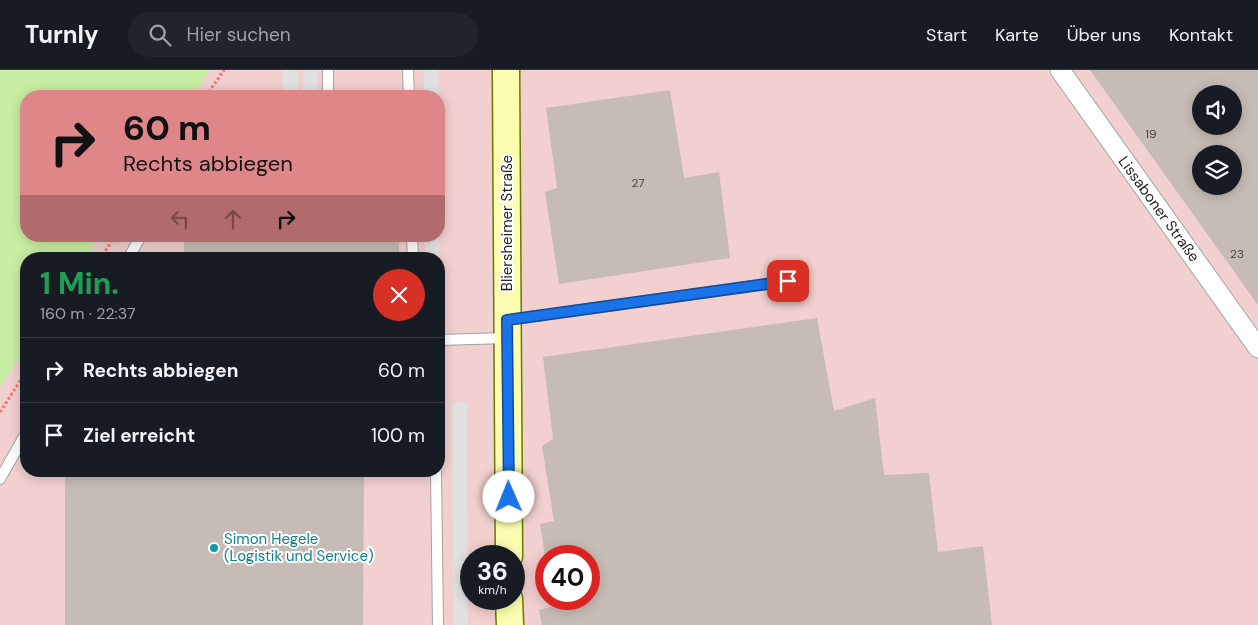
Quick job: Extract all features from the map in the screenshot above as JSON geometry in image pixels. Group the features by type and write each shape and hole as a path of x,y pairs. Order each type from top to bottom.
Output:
{"street":[{"name":"Bliersheimer Straße","path":"506,70 509,545"},
{"name":"Lissaboner Straße","path":"1060,70 1258,348"},
{"path":"510,610 510,625"}],"lane":[{"path":"328,70 328,90"},
{"path":"408,70 409,90"},
{"path":"445,339 788,281"},
{"path":"0,479 20,444"},
{"path":"436,477 438,625"}],"path":[{"path":"210,90 224,70"},
{"path":"0,412 20,381"}],"shaded area":[{"path":"210,70 1258,70 1258,625 0,625 0,387 20,356 20,477 445,477 445,252 90,252 96,242 445,242 445,90 197,90"},
{"path":"283,70 298,70 298,90 283,90"},
{"path":"303,70 318,70 318,90 303,90"},
{"path":"424,70 438,70 439,90 424,90"},
{"path":"425,242 439,242 439,252 425,252"},
{"path":"467,402 468,545 460,545 460,610 468,610 468,625 453,625 452,403"}],"green space":[{"path":"0,70 210,70 197,90 20,90 20,242 96,242 90,252 20,252 20,356 0,387"}],"building":[{"path":"1090,70 1258,70 1258,305"},
{"path":"670,90 684,178 719,172 730,258 559,284 545,192 557,188 546,108"},
{"path":"184,242 399,242 399,252 184,252"},
{"path":"817,318 834,411 875,398 884,475 929,473 938,552 983,546 992,625 542,625 539,610 600,610 600,545 543,545 540,524 554,521 542,446 553,439 543,357"},
{"name":"Simon Hegele (Logistik und Service)","path":"65,477 364,477 363,625 65,625"}],"place":[{"name":"Simon Hegele (Logistik und Service)","path":"214,548"}],"route":[{"path":"509,497 507,320 536,318 788,281"}]}
